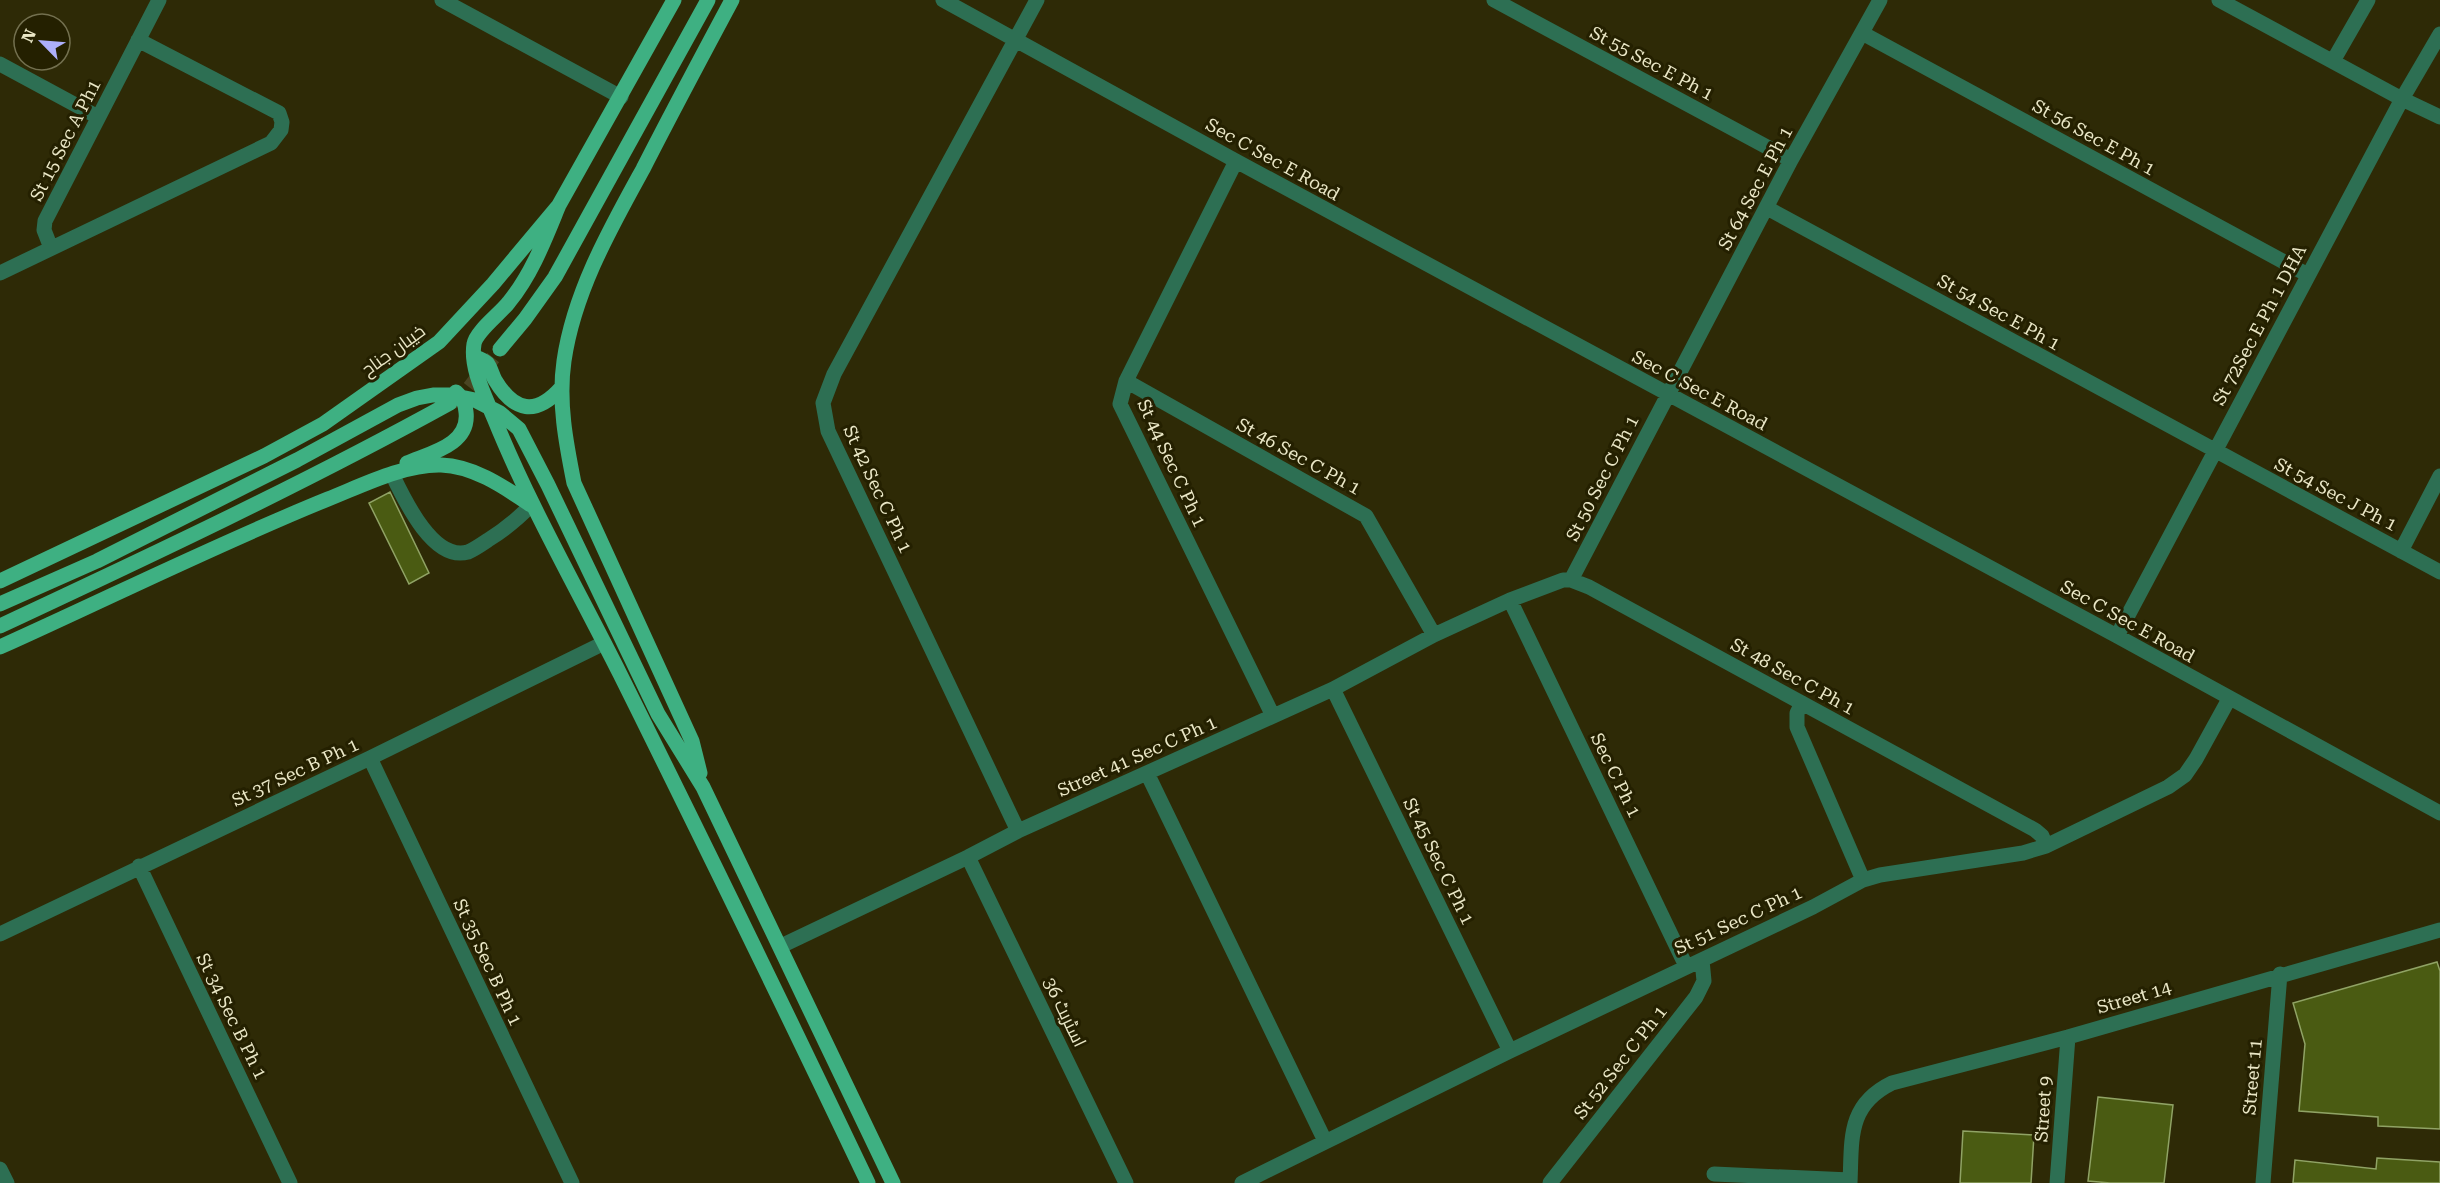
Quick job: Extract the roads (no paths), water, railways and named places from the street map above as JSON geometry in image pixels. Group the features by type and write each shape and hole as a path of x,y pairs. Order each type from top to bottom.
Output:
{"main road":[{"name":"خیبان جناح","path":"0,581 264,456 322,424 439,342 493,284 559,205 674,0"},
{"path":"500,349 525,320 555,277 708,0"},
{"path":"703,787 692,741 574,483 566,442 561,388 563,363 572,321 588,278 615,220 732,0"},
{"path":"559,205 536,259 522,284 509,303 476,339 475,357 480,384 531,505 604,643 758,952 868,1183"},
{"path":"475,357 486,362 504,393 517,404 525,407 541,406 561,388"},
{"path":"322,424 358,415 413,390 441,388 460,395 463,399 466,417 461,432 454,441 446,448 408,463 392,474"},
{"path":"0,604 97,561 297,460 398,405 417,398 451,395 475,400 500,413 519,429 658,714 703,787 893,1183"},
{"path":"0,626 354,455 450,403"},
{"path":"0,647 295,512 392,474 432,465 458,467 502,486 531,505"}],"street":[{"name":"St 15 Sec A Ph1","path":"51,248 44,230 45,221 159,0"},
{"path":"442,0 621,97"},
{"name":"Sec C Sec E Road","path":"943,0 2440,813"},
{"name":"St 42 Sec C Ph 1","path":"1018,831 828,431 823,403 834,374 1037,0"},
{"name":"St 55 Sec E Ph 1","path":"1494,0 1791,160"},
{"name":"St 64 Sec E Ph 1","path":"1667,395 1791,160 1880,0"},
{"path":"2219,0 2402,99 2440,117"},
{"path":"2332,61 2368,0"},
{"name":"St 56 Sec E Ph 1","path":"1862,33 2308,275"},
{"name":"St 72Sec E Ph 1 DHA","path":"2117,636 2213,451 2402,99 2440,34"},
{"path":"0,273 271,143 281,130 282,122 279,113 138,40"},
{"path":"0,64 99,117"},
{"name":"St 44 Sec C Ph 1","path":"1236,161 1126,381 1120,404 1273,716"},
{"name":"St 54 Sec E Ph 1","path":"1767,208 2213,451"},
{"name":"St 46 Sec C Ph 1","path":"1126,381 1366,516 1434,635"},
{"name":"St 50 Sec C Ph 1","path":"1571,580 1667,395"},
{"name":"St 54 Sec J Ph 1","path":"2213,451 2440,572"},
{"path":"392,474 430,538 440,547 450,551 469,551 510,525 531,505"},
{"path":"2401,551 2440,476"},
{"path":"1510,600 1554,583 1571,580"},
{"name":"St 48 Sec C Ph 1","path":"1571,580 1589,587 2035,830 2042,836 2046,846"},
{"name":"Street 41 Sec C Ph 1","path":"781,946 1018,831 1333,689 1434,635 1510,600"},
{"name":"Sec C Ph 1","path":"1510,600 1686,966"},
{"name":"St 37 Sec B Ph 1","path":"0,934 370,758 604,643"},
{"name":"St 45 Sec C Ph 1","path":"1333,689 1510,1051"},
{"name":"St 51 Sec C Ph 1","path":"1242,1183 1863,880 1880,875 2023,853 2046,846 2168,787 2185,775 2229,699"},
{"path":"1802,703 1797,713 1797,727 1863,880"},
{"name":"St 35 Sec B Ph 1","path":"370,758 572,1183"},
{"path":"1147,773 1325,1142"},
{"name":"اسٹریٹ 36","path":"968,857 1126,1183"},
{"name":"St 34 Sec B Ph 1","path":"139,866 290,1183"},
{"name":"Street 14","path":"1850,1181 1854,1122 1863,1103 1876,1091 1892,1083 2068,1037 2440,930"},
{"name":"St 52 Sec C Ph 1","path":"1550,1183 1696,997 1704,981 1702,960"},
{"name":"Street 11","path":"2264,1183 2280,975"},
{"name":"Street 9","path":"2057,1183 2068,1037"},
{"path":"0,1169 7,1183"},
{"path":"1714,1174 1850,1181"}],"tunnel":[{"path":"452,402 467,391 500,349"}]}
